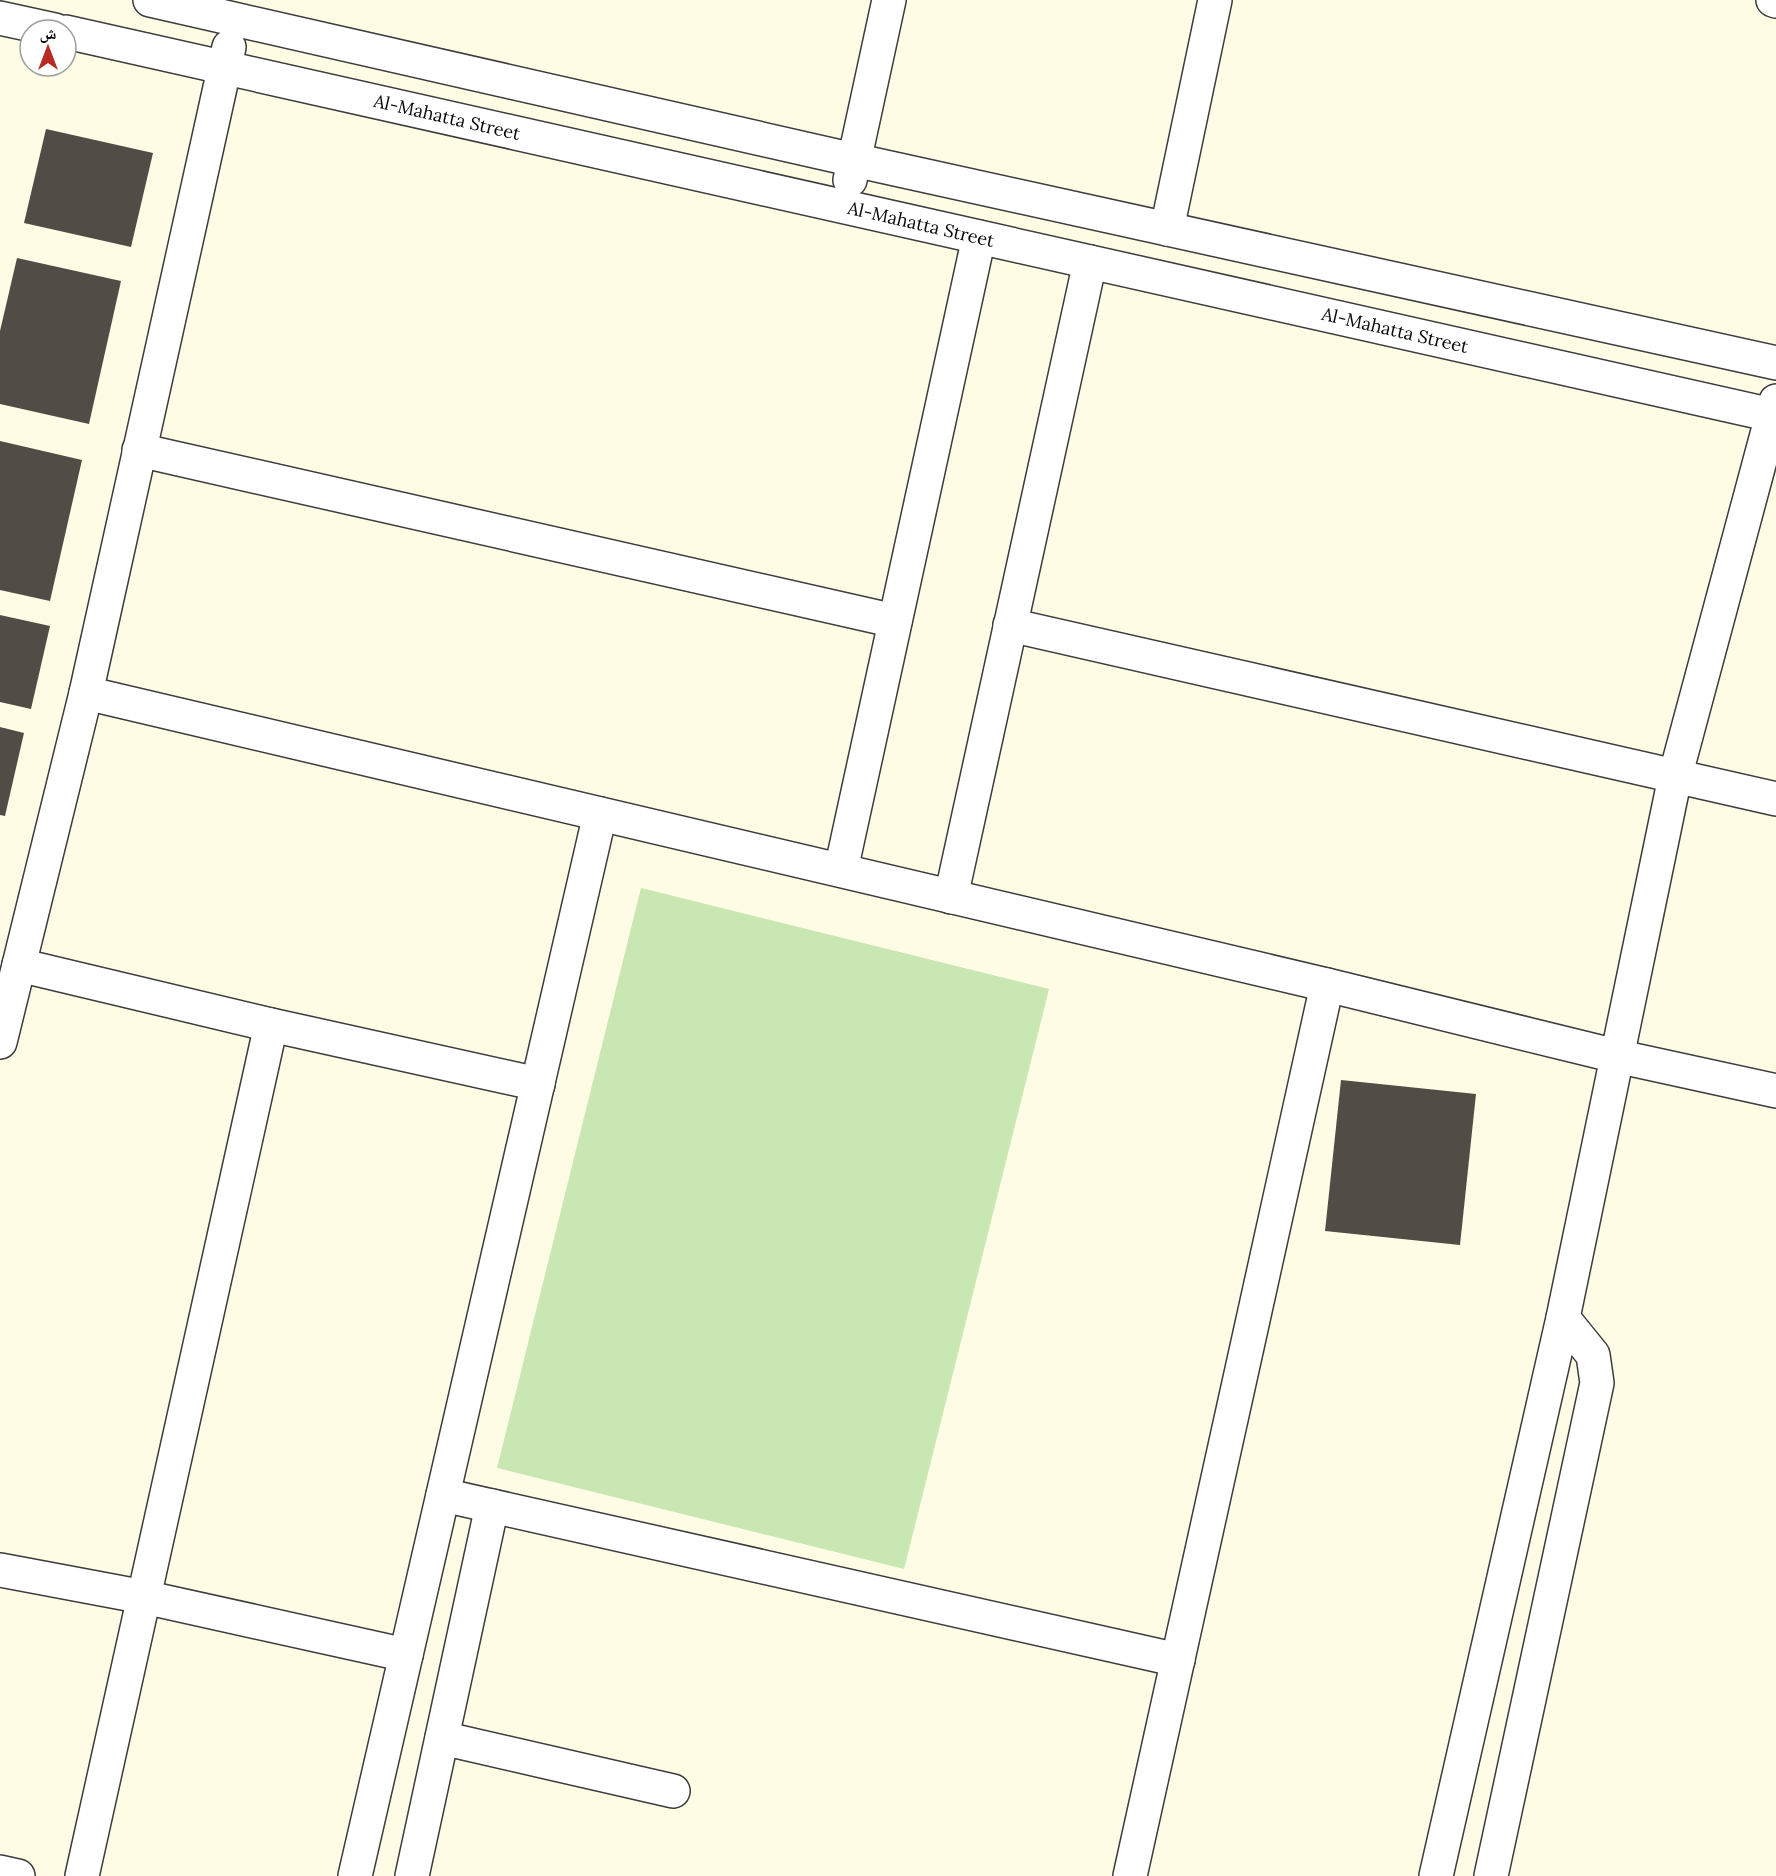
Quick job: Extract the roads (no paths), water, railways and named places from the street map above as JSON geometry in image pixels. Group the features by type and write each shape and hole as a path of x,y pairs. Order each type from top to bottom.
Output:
{"street":[{"path":"150,0 237,10 854,160 1776,363"},
{"path":"844,206 889,0"},
{"path":"1167,229 1215,0"},
{"path":"0,1042 86,693 237,10"},
{"path":"0,18 18,22"},
{"name":"Al-Mahatta Street","path":"78,35 1090,262 1775,411"},
{"path":"841,870 979,237"},
{"path":"951,897 1090,262"},
{"path":"1436,1876 1563,1318 1675,777 1775,411"},
{"path":"139,450 895,621"},
{"path":"1010,625 1776,799"},
{"path":"86,693 1327,985 1617,1056 1776,1091"},
{"path":"355,1876 600,814"},
{"path":"19,965 271,1025 538,1084"},
{"path":"1131,1876 1327,985"},
{"path":"82,1876 271,1025"},
{"path":"1491,1876 1597,1383 1593,1355 1563,1318"},
{"path":"443,1495 1178,1660"},
{"path":"412,1876 492,1506"},
{"path":"0,1570 144,1597 406,1655"},
{"path":"442,1738 673,1791"},
{"path":"0,1872 18,1876"}]}
